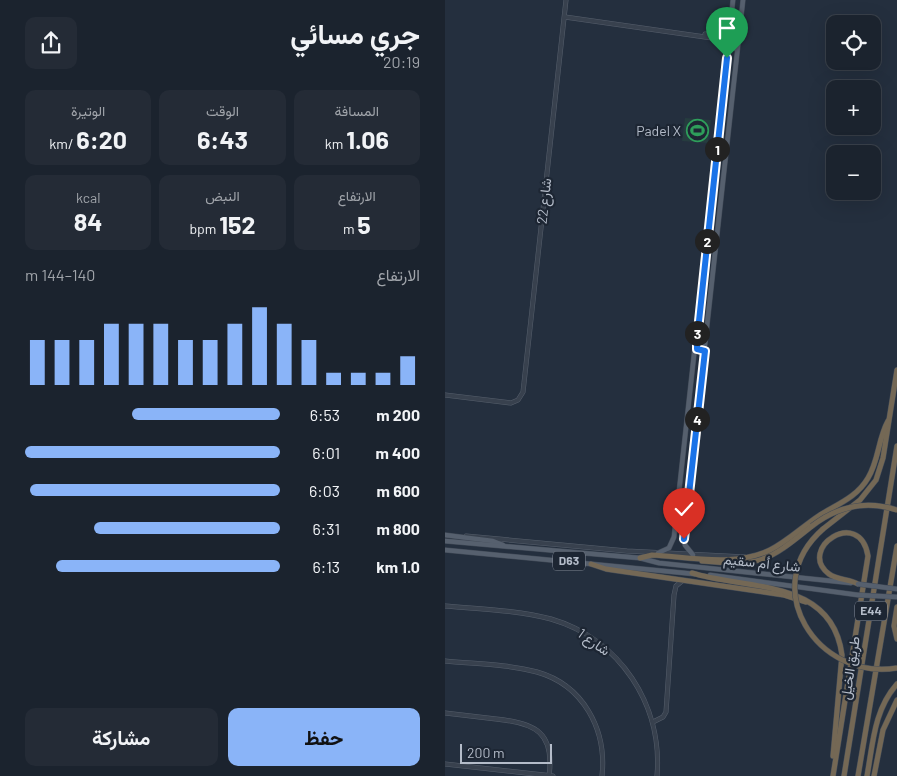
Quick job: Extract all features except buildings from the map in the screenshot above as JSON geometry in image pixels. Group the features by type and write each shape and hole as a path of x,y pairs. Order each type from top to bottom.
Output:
{"highway":[{"path":"897,370 883,458 875,480 860,500 823,529 804,552 797,575 797,602 804,625 823,648 847,663 869,669 897,668"},
{"path":"642,559 653,556 693,558 745,557 763,553 777,546 858,492 873,470 888,421"},
{"name":"طريق الخيل","path":"844,776 897,446"},
{"path":"642,559 653,557 729,563 754,562 773,555 829,514 849,507 872,505 897,510"},
{"path":"833,775 868,556 864,544 857,537 846,533 834,535 822,548 823,568 833,577 858,584"},
{"name":"طريق الخيل","path":"857,776 897,546"},
{"path":"591,564 606,570 683,579 788,596 806,602 820,611"},
{"path":"692,574 793,593 807,599 820,611 836,633 841,655 832,763 833,775"},
{"path":"897,607 894,626 897,639"},
{"path":"867,776 878,716 885,701 897,684"},
{"path":"874,776 883,730 897,700"}],"main road":[{"path":"658,553 667,550 674,540 733,0"},
{"path":"693,555 686,547 684,539 743,0"},
{"path":"713,34 723,31 731,19"},
{"path":"729,36 735,43 736,60"},
{"path":"697,340 697,349 705,351"},
{"path":"683,461 686,470 691,470"},
{"path":"445,534 493,540 507,547"},
{"name":"شارع أم سقيم","path":"445,541 642,559 897,589"},
{"name":"شارع أم سقيم","path":"445,550 692,574 858,595 897,597"}],"street":[{"name":"شارع 22","path":"445,395 509,403 518,400 524,390 566,0"},
{"path":"564,20 729,36"},
{"path":"693,34 717,40 724,47 727,58"},
{"path":"445,534 658,553 745,557"},
{"path":"653,722 663,718 666,712 673,595 672,585 667,577"},
{"path":"673,595 676,586 683,579"},
{"name":"شارع 1","path":"445,606 541,617 583,632 608,650 626,668 645,700 653,722 657,745 657,776"},
{"path":"445,661 533,671 549,676 568,688 583,703 597,727 602,750 602,776"},
{"path":"445,713 516,721 533,727 544,736 549,747 551,759 549,776"},
{"path":"445,764 553,776"}],"green space":[{"name":"Padel X","path":"685,118 711,120 708,143 682,141"}],"place":[{"name":"Padel X","path":"697,131"}],"route":[{"path":"684,539 705,351 697,349 697,340 727,58"}]}
